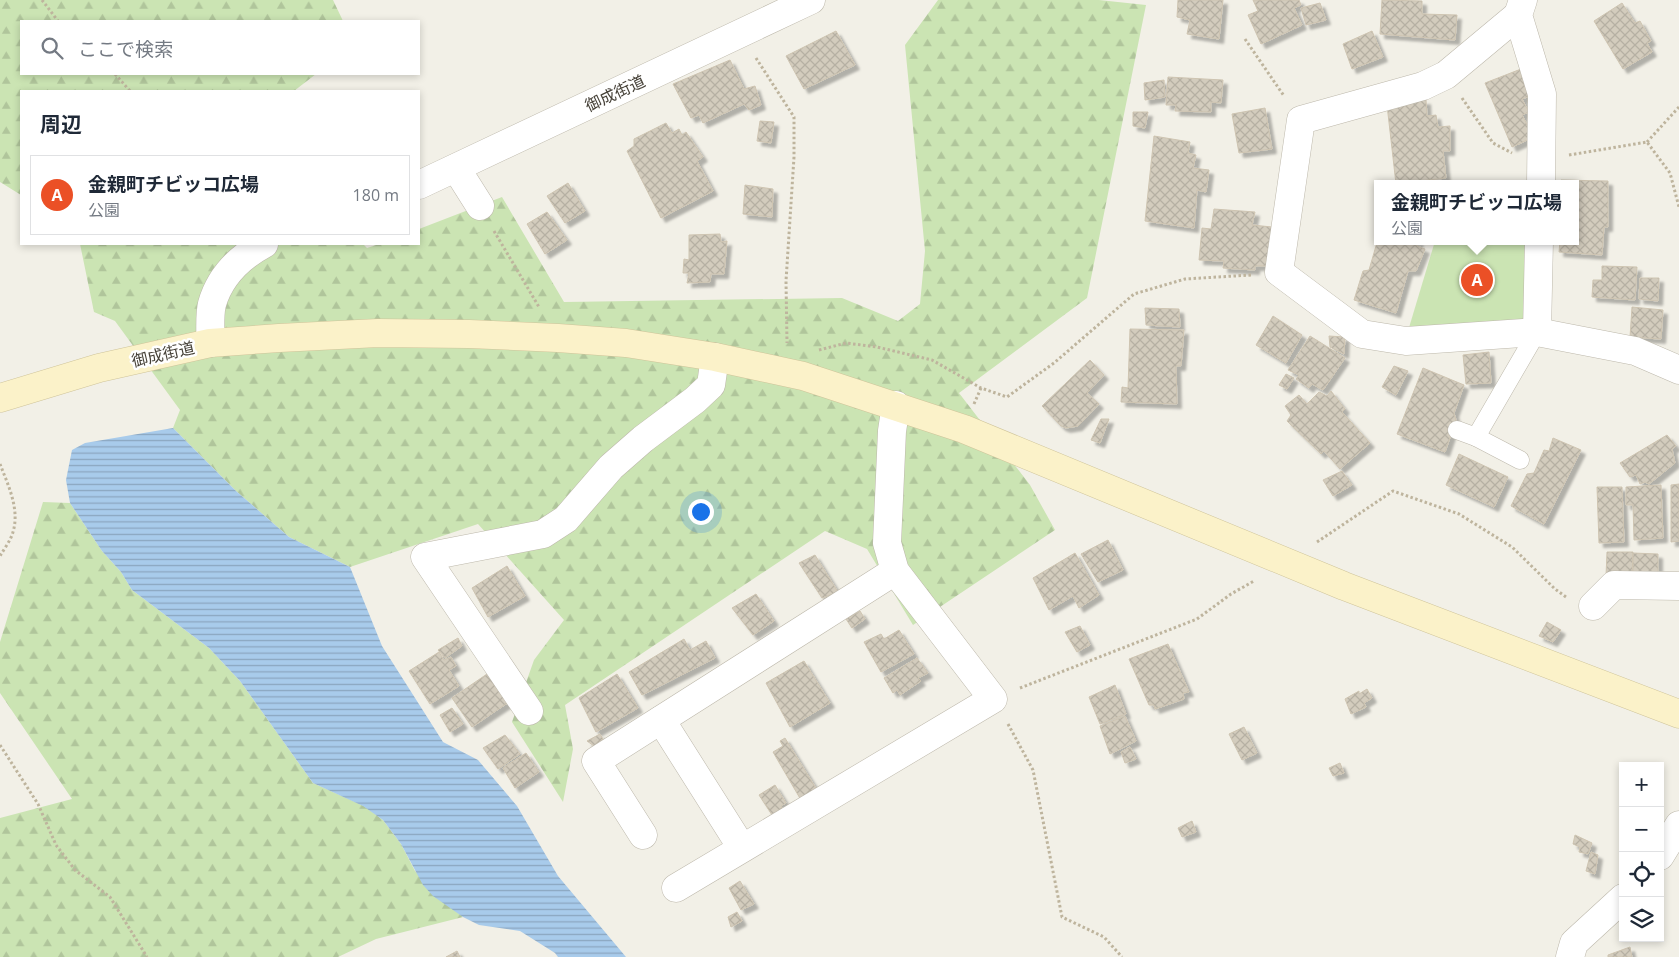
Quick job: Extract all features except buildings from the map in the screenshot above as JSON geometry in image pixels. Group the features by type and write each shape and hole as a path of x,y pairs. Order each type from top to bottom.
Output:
{"street":[{"name":"御成街道","path":"420,185 811,0"},
{"path":"1541,171 1542,94 1521,8 1446,75 1424,86 1301,120 1279,272 1362,334 1406,342 1537,332 1634,351 1679,370"},
{"path":"456,168 480,206"},
{"name":"御成街道","path":"0,398 100,368 210,344 212,305 219,288 234,265 250,251 262,245"},
{"path":"1537,332 1539,245"},
{"path":"210,344 378,333 469,334 558,338 626,343 715,358 796,375 896,405 964,429 1353,590 1679,714"},
{"path":"529,711 425,557 543,534 566,519 610,467 643,439 695,400 711,385 715,358"},
{"path":"676,888 993,699 895,571 887,543 892,431 896,405"},
{"path":"643,835 596,760 895,571"},
{"path":"1593,606 1614,585 1679,586"},
{"path":"661,720 742,848"},
{"path":"1662,852 1679,825"},
{"path":"1570,957 1574,943 1619,902"}],"lane":[{"path":"1476,437 1537,332"},
{"path":"1456,430 1476,437 1520,460"}],"path":[{"path":"42,0 57,20"},
{"path":"742,34 765,74 794,117 794,157 786,281 796,375"},
{"path":"1245,38 1301,120"},
{"path":"115,75 129,90"},
{"path":"1446,75 1493,142 1541,171 1647,142 1679,107"},
{"path":"1647,142 1670,173 1679,207"},
{"path":"480,206 558,338"},
{"path":"796,375 819,350 846,344 877,348 932,360 980,388 1008,398 1054,363 1134,294 1185,279 1279,272"},
{"path":"0,464 14,502 16,516 13,533 0,556"},
{"path":"1007,722 1033,770 1062,917 1104,937 1122,957"},
{"path":"0,745 38,804 56,845 75,870 110,897 147,957"}],"green space":[{"path":"0,0 333,0 343,20 20,20 20,75 315,75 295,90 20,90 20,194 0,182"},
{"path":"938,0 1099,0 1146,5 1087,298 959,393 1030,485 1055,530 913,625 867,549 825,531 565,705 573,749 563,802 512,722 534,660 564,620 478,524 350,567 289,537 236,491 173,428 180,410 115,321 94,312 80,245 364,245 367,248 376,245 420,245 420,229 502,197 564,302 842,298 898,321 920,304 925,251 905,45"},
{"path":"1434,245 1532,245 1527,328 1408,331"},
{"path":"43,502 70,503 102,551 121,572 132,590 209,648 240,681 313,783 364,806 383,820 401,844 415,871 463,917 376,939 338,957 0,957 0,818 72,799 0,693 0,642"}],"water":[{"path":"173,428 236,491 289,537 350,567 382,646 443,742 478,760 517,806 558,876 626,957 558,957 555,953 520,931 479,925 463,917 433,896 423,885 401,844 383,820 363,806 313,783 240,681 209,648 132,590 121,572 102,551 70,503 66,480 72,450 85,443"}],"place":[{"name":"金親町チビッコ広場","path":"1477,280"}]}
